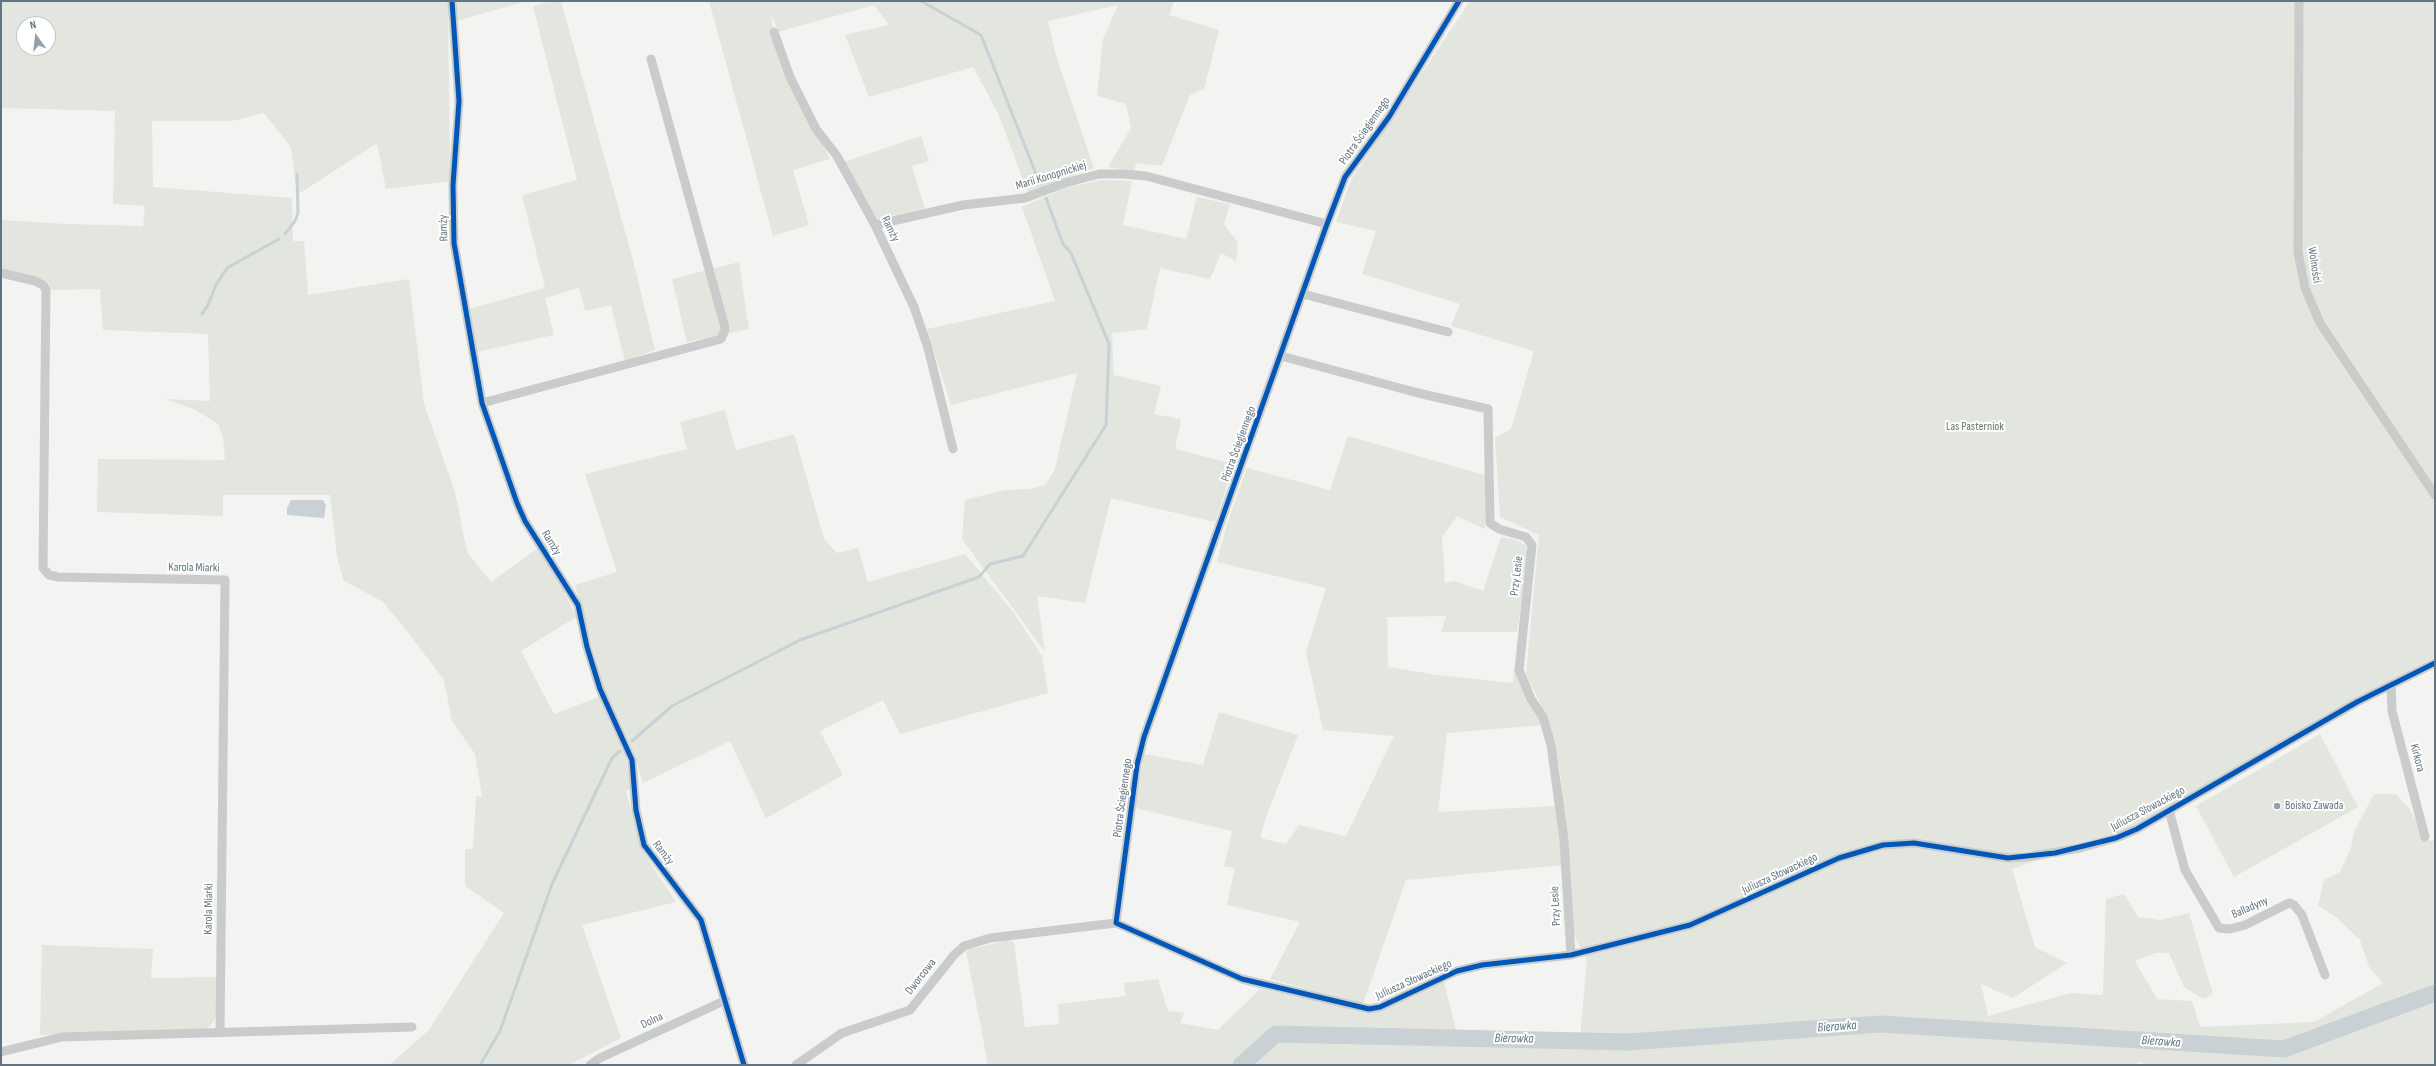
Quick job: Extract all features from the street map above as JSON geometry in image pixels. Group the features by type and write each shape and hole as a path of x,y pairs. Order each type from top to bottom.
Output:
{"street":[{"name":"Ramży","path":"452,1 459,101 453,185 454,243 482,403 517,503 525,521 578,605 587,647 600,689 632,760 636,810 644,845 701,920 726,1000 744,1065"},
{"name":"Piotra Ściegiennego","path":"1116,923 1137,766 1144,738 1327,224 1345,177 1397,105 1459,1"},
{"name":"Wolności","path":"2299,1 2298,252 2305,288 2320,323 2435,495"},
{"name":"Ramży","path":"774,32 790,77 816,129 837,156 875,225 914,307 928,348 952,449"},
{"path":"482,403 721,339 725,330 724,324 651,59"},
{"name":"Marii Konopnickiej","path":"875,225 963,205 1025,198 1064,183 1099,174 1146,176 1327,224"},
{"name":"Karola Miarki","path":"1,273 43,284 46,290 44,568 49,575 58,577 225,580 220,1031"},
{"path":"1303,294 1448,332"},
{"name":"Przy Lesie","path":"1281,356 1418,393 1488,409 1490,522 1499,529 1526,537 1532,545 1519,670 1531,699 1543,717 1552,745 1564,840 1571,955"},
{"name":"Juliusza Słowackiego","path":"1116,923 1242,979 1369,1009 1380,1007 1457,971 1482,965 1571,955 1690,925 1839,858 1883,845 1914,844 1989,856 2027,857 2080,848 2116,838 2169,810 2357,702 2435,663"},
{"name":"Kirkora","path":"2391,685 2392,711 2425,837"},
{"name":"Balladyny","path":"2169,810 2185,870 2219,928 2230,929 2245,925 2289,903 2294,905 2302,915 2325,975"},
{"name":"Dworcowa","path":"796,1065 842,1033 910,1010 954,954 964,946 990,938 1116,923"},
{"name":"Dolna","path":"590,1065 600,1058 726,1000"},
{"path":"1,1052 62,1037 220,1031 412,1027"}],"green space":[{"path":"1,1 448,1 450,181 386,189 377,143 297,195 291,147 264,113 232,121 152,121 153,187 292,198 293,241 304,241 308,295 409,279 424,404 455,492 467,552 491,582 538,548 563,589 576,617 521,651 554,714 599,697 626,758 631,788 626,791 642,850 676,902 582,925 621,1038 569,1065 389,1065 429,1030 504,913 465,886 465,849 473,849 476,796 482,797 475,754 452,721 444,680 407,631 383,602 343,580 337,556 330,495 223,495 223,516 97,512 98,459 225,460 223,436 218,424 196,410 165,399 210,401 208,334 103,330 100,289 49,290 48,283 1,270 1,220 66,224 143,226 145,206 113,204 115,111 1,108"},
{"path":"455,1 527,1 457,21"},
{"path":"553,1 561,1 634,264 655,350 625,361 611,305 585,311 579,288 545,298 554,335 477,352 469,309 545,288 522,195 577,180 533,6"},
{"path":"709,1 1174,1 1169,15 1219,30 1204,89 1190,95 1162,166 1136,163 1134,171 1108,167 1131,128 1126,104 1097,96 1103,39 1118,5 1048,21 1056,56 1094,168 1028,193 998,113 973,67 869,97 845,35 889,25 874,5 778,32 771,13 776,50 830,159 793,170 809,225 773,236"},
{"name":"Las Pasterniok","path":"1470,1 2435,1 2435,657 2120,833 2012,869 2035,947 2067,963 2013,998 1981,984 1988,1016 2070,993 2103,995 2106,899 2124,894 2138,917 2160,920 2189,913 2213,994 2203,999 2184,987 2169,953 2156,953 2135,961 2157,999 2192,1001 2200,1027 2314,1022 2383,983 2369,967 2360,940 2337,918 2318,905 2324,880 2340,872 2351,848 2354,832 2374,794 2396,794 2409,808 2425,837 2425,841 2435,840 2435,1065 2144,1065 2142,1062 2129,1065 1250,1065 1277,1040 1667,1043 1742,1040 1718,1033 1580,1038 1587,960 1573,933 1560,771 1548,719 1526,675 1539,535 1500,517 1495,438 1511,429 1534,351 1451,326 1460,304 1362,274 1376,231 1336,222 1351,180"},
{"path":"921,136 929,161 912,166 925,209 877,219 844,162"},
{"path":"1101,180 1132,181 1123,225 1186,239 1197,197 1230,204 1224,224 1238,243 1236,261 1221,253 1210,279 1160,268 1147,329 1112,333 1114,375 1161,386 1154,414 1181,419 1175,449 1234,464 1215,522 1111,498 1085,603 1037,596 1045,652 962,539 965,500 1005,490 1029,489 1045,485 1055,469 1077,373 951,405 927,329 1055,301 1022,207 1065,188"},
{"path":"739,262 749,329 687,342 672,279"},
{"path":"725,410 736,450 794,434 824,539 837,553 858,548 868,582 965,554 1014,613 1042,656 1048,693 900,734 883,700 820,731 843,775 766,818 730,741 643,783 635,755 603,685 575,585 617,572 585,474 687,449 680,422"},
{"path":"1348,436 1485,475 1485,529 1457,516 1442,537 1445,583 1455,581 1483,591 1501,537 1516,540 1526,545 1528,560 1517,632 1441,632 1446,616 1387,617 1388,667 1437,675 1513,683 1514,667 1542,725 1447,733 1438,812 1556,806 1563,865 1406,880 1363,1004 1270,979 1300,922 1227,905 1235,868 1224,866 1232,831 1135,808 1144,754 1203,765 1219,712 1298,735 1266,817 1260,838 1286,844 1299,825 1346,836 1394,736 1323,730 1306,652 1326,588 1217,562 1227,524 1247,468 1330,490"},
{"name":"Boisko Zawada","path":"2320,734 2358,807 2234,877 2196,806"},
{"path":"1008,940 1014,942 1025,1027 1059,1024 1058,1004 1126,996 1124,983 1158,979 1168,1011 1184,1013 1180,1023 1218,1030 1260,989 1333,1004 1367,1014 1444,982 1457,1034 1273,1031 1231,1065 988,1065 966,950"},
{"path":"42,945 153,949 151,978 218,977 218,1011 214,1021 207,1029 40,1035"}],"shaded area":[{"path":"291,500 323,500 326,505 324,518 287,515 287,508"}],"waterway":[{"path":"921,1 981,35 1040,184"},
{"path":"285,234 295,221 298,213 297,174"},
{"path":"632,741 672,706 800,640 979,577 990,564 1023,556 1106,425 1109,344 1071,253 1063,244 1046,198"},
{"path":"202,314 208,305 216,285 227,268 279,239"},
{"path":"480,1065 500,1031 552,884 612,758 620,751"},
{"name":"Bierawka","path":"1241,1065 1276,1034 1628,1042 1881,1024 2284,1049 2435,993"}],"cycle path":[{"path":"452,1 459,101 453,185 454,243 482,403 517,503 525,521 578,605 587,647 600,689 632,760 636,810 644,845 701,920 744,1065"},
{"path":"1459,1 1389,117 1345,177 1327,224 1144,737 1137,765 1116,923 1242,979 1369,1009 1380,1007 1457,971 1482,965 1571,955 1690,925 1839,858 1883,845 1914,843 2008,858 2055,853 2116,838 2137,829 2357,702 2435,663"}],"place":[{"name":"Boisko Zawada","path":"2277,806"}]}
